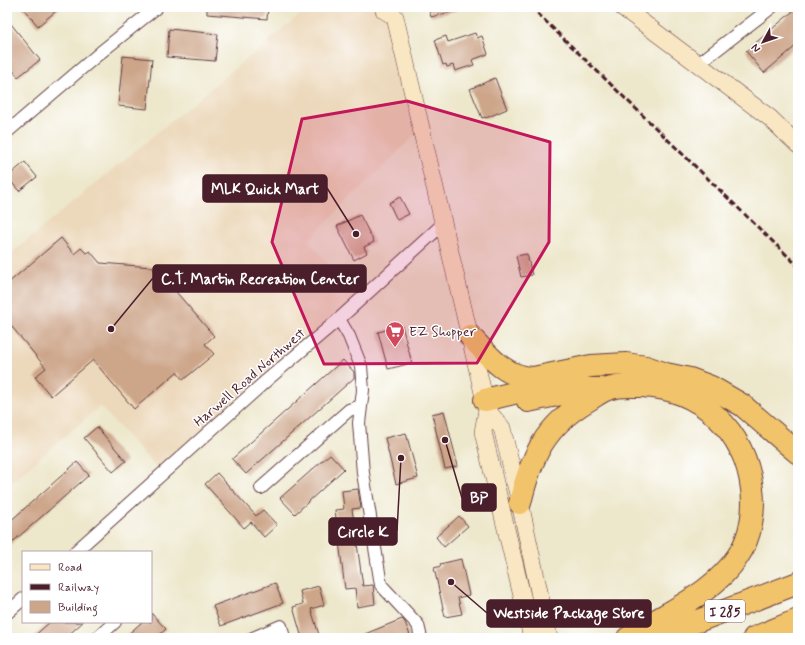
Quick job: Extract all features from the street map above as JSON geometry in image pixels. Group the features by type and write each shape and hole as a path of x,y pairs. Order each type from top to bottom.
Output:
{"highway":[{"path":"470,336 493,361 513,374 524,378 533,378 591,366 626,364 646,367 666,374 690,379 711,387 742,405 798,453"},
{"path":"486,405 544,385 596,376 666,374"},
{"path":"486,405 585,389 652,386 670,390 701,404 720,419 728,428 738,444 746,460 753,495 753,511 746,539 738,556 723,575 711,586 628,638"},
{"path":"520,503 532,463 539,448 549,433 561,419 574,408 608,389"},
{"name":"I 285","path":"653,638 798,583"},
{"name":"I 285","path":"754,638 798,620"}],"main road":[{"path":"622,7 770,118 798,144"},
{"path":"394,10 486,405 484,432 539,634"},
{"path":"486,405 502,428 520,503 539,634"}],"street":[{"path":"7,132 101,52 157,7"},
{"path":"698,64 772,7"},
{"name":"Harwell Road Northwest","path":"76,551 443,224"},
{"path":"339,318 349,336 361,366 363,390 359,423 363,473 381,585 418,625 421,638"},
{"path":"261,488 348,410 361,406"},
{"path":"7,613 22,600"},
{"path":"97,638 113,623"},
{"path":"254,638 281,626 284,638"}],"highlighted area":[{"path":"407,101 550,142 549,242 477,363 324,364 272,242 302,119"}],"shaded area":[{"path":"309,7 397,7 424,126 308,240 359,300 156,468 100,406 7,486 7,257"}],"building":[{"path":"22,7 61,7 38,26"},
{"path":"207,7 268,7 267,19 207,14"},
{"path":"428,7 458,7 458,10 431,17"},
{"path":"798,7 798,44 764,73 746,51"},
{"path":"7,19 40,60 18,77 7,63"},
{"path":"169,29 218,34 215,61 167,57"},
{"path":"475,33 477,38 482,36 488,54 472,60 474,65 455,71 453,65 447,67 446,64 443,65 435,40 446,36 448,42"},
{"path":"123,56 152,59 147,109 118,106"},
{"path":"495,78 507,109 486,118 482,118 470,89"},
{"path":"25,162 37,177 19,191 7,177"},
{"path":"400,197 409,214 397,220 389,203"},
{"path":"360,215 374,242 364,247 367,253 354,260 337,226"},
{"path":"61,238 74,254 81,248 86,253 90,251 100,263 152,267 158,275 171,264 182,277 171,286 214,336 205,344 214,354 183,380 177,372 134,409 93,360 51,396 35,377 46,368 7,321 7,284"},
{"path":"527,254 532,275 521,277 516,256"},
{"name":"EZ Shopper","path":"402,326 412,363 388,369 378,332"},
{"path":"343,360 354,372 354,378 246,474 232,459"},
{"path":"444,411 458,466 445,469 432,414"},
{"path":"97,427 126,461 113,472 84,438"},
{"path":"406,433 418,478 396,484 385,438"},
{"path":"330,454 344,469 295,514 280,498"},
{"path":"77,462 89,475 7,547 7,524"},
{"path":"217,473 256,516 263,510 277,525 264,537 251,522 244,528 205,484"},
{"path":"358,489 361,508 352,509 363,586 373,585 375,604 357,607 355,588 345,589 335,510 344,509 342,491"},
{"path":"459,516 468,526 444,547 436,537"},
{"path":"461,559 469,595 458,598 462,614 445,617 434,568 441,566 440,564"},
{"path":"275,583 283,603 221,626 213,606"},
{"path":"319,586 324,605 311,609 320,638 302,638 293,607 303,604 300,591"},
{"path":"152,614 166,629 156,638 124,638 141,623 152,623"},
{"path":"402,619 405,622 411,638 355,638"},
{"path":"49,623 82,623 65,638 32,638"}],"railway":[{"path":"531,7 798,266"}],"place":[{"name":"MLK Quick Mart","path":"356,234"},
{"name":"C.T. Martin Recreation Center","path":"111,329"},
{"name":"EZ Shopper","path":"395,348"},
{"name":"BP","path":"445,440"},
{"name":"Circle K","path":"401,458"},
{"name":"Westside Package Store","path":"451,582"}]}
